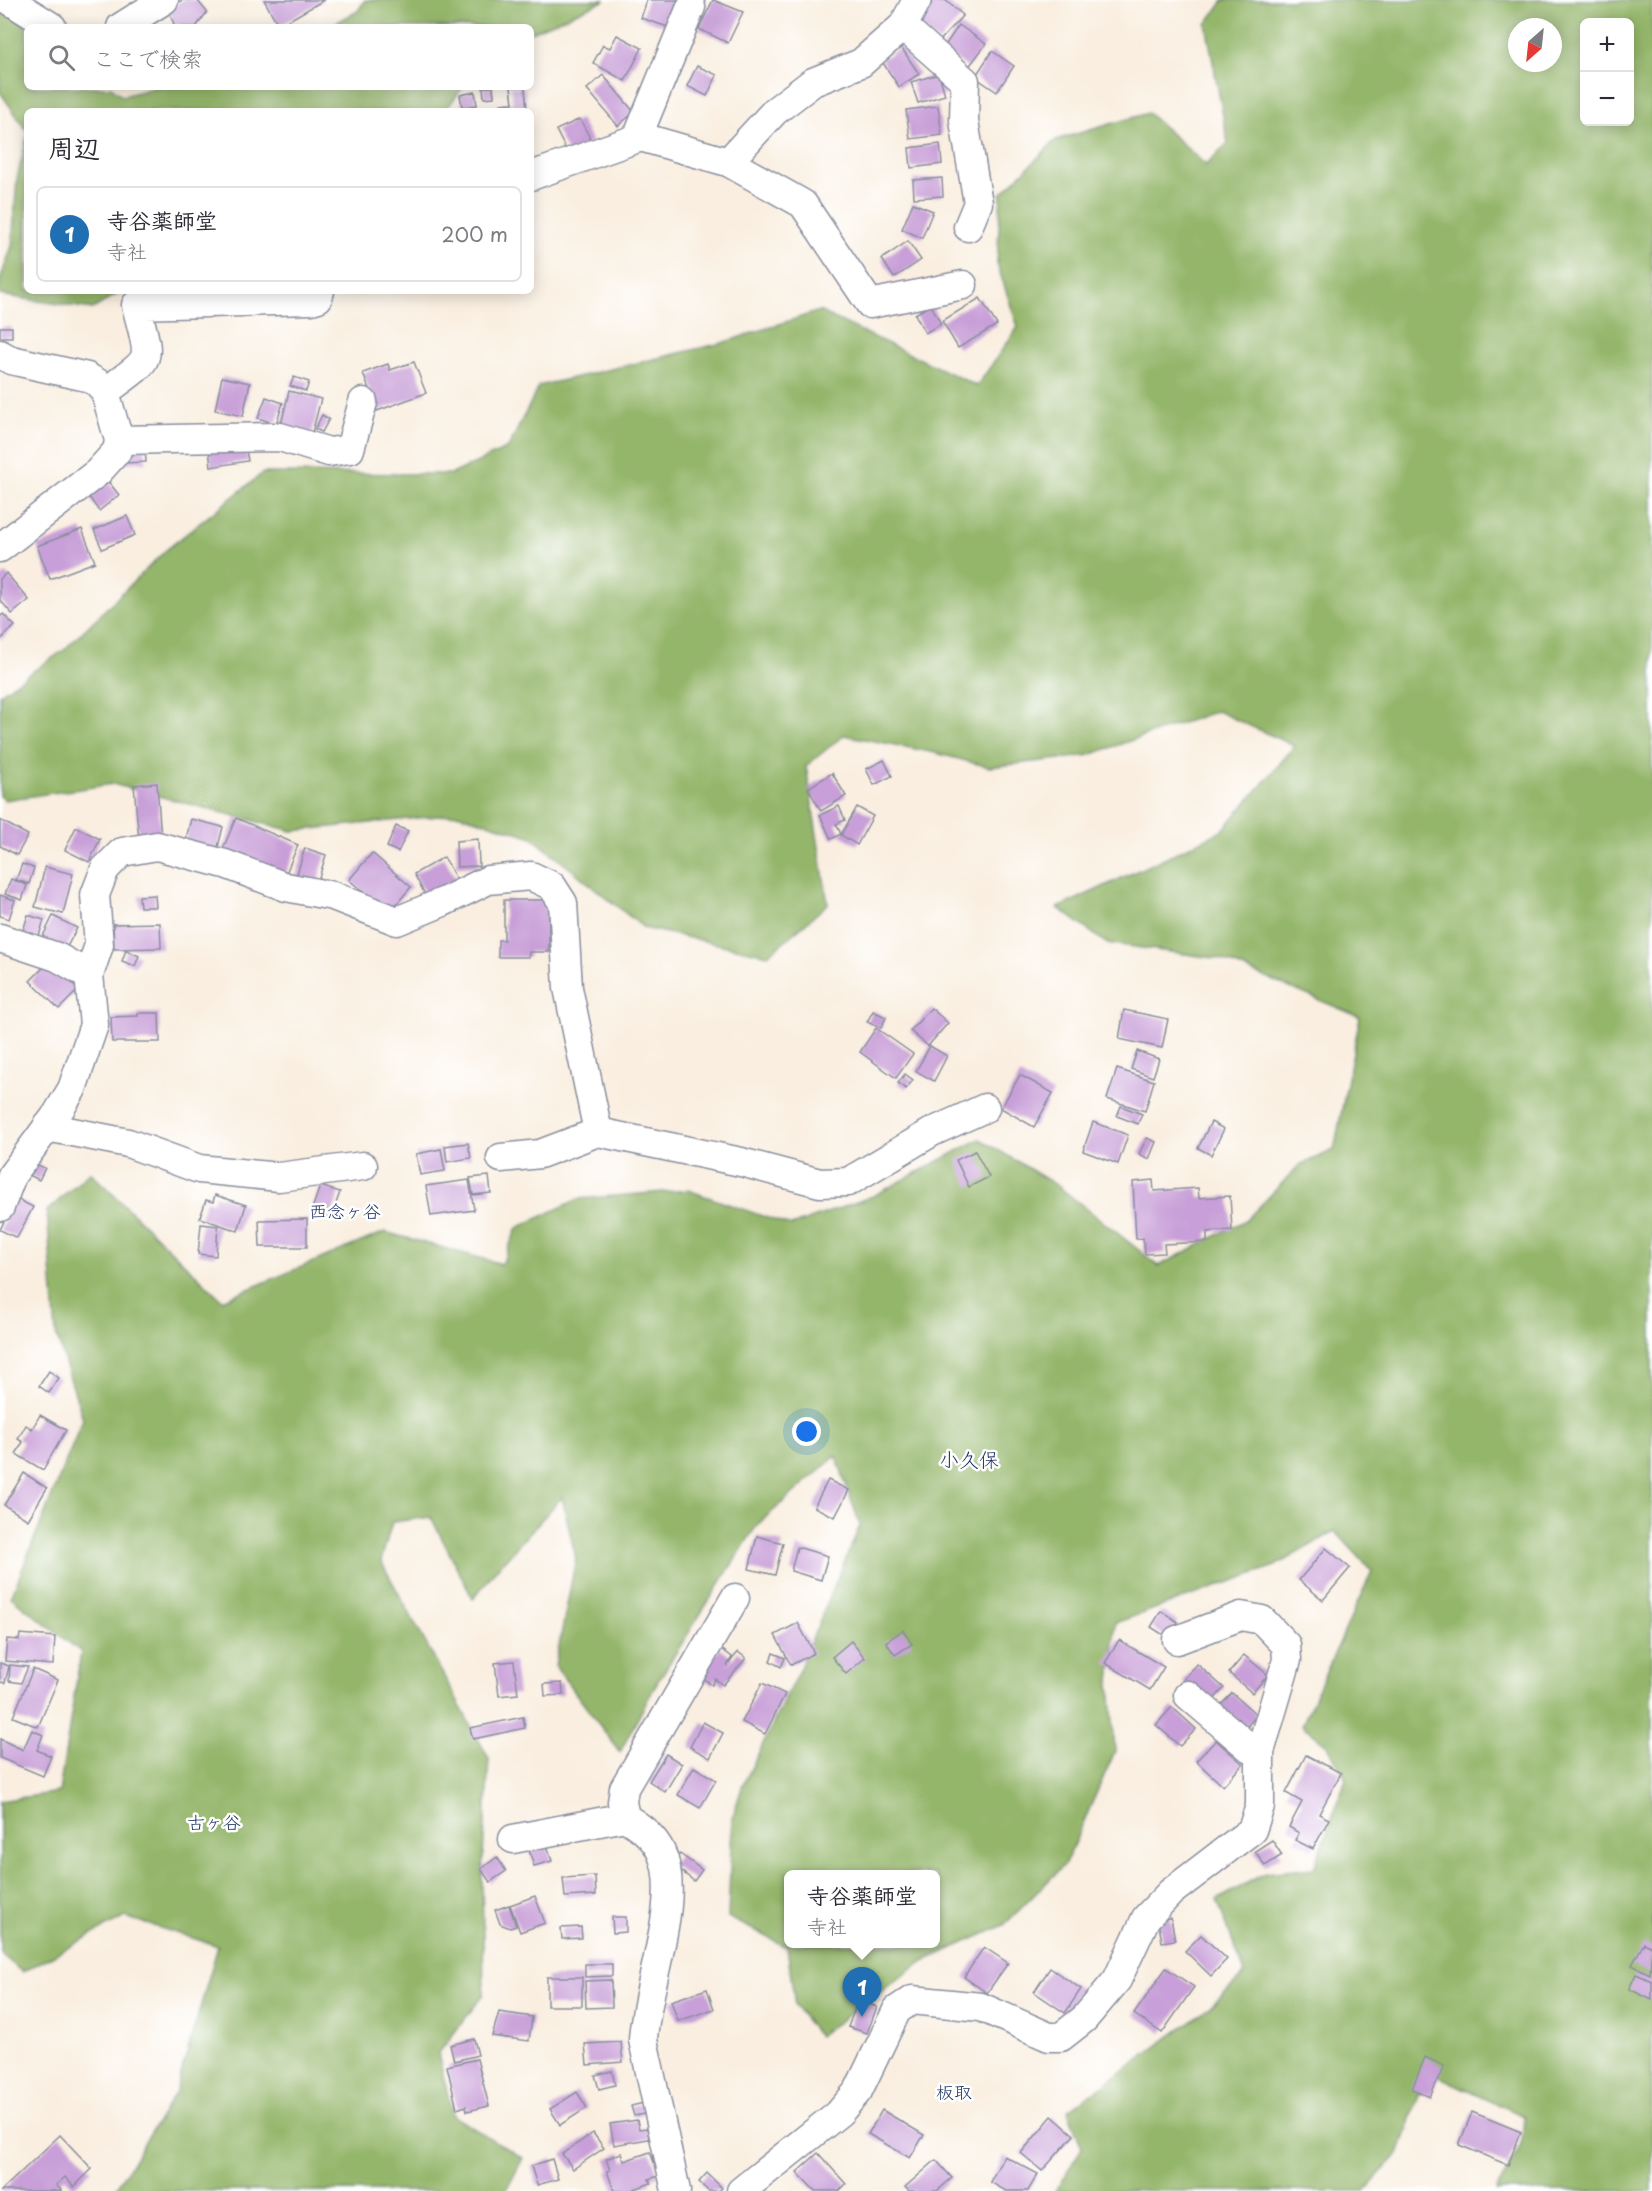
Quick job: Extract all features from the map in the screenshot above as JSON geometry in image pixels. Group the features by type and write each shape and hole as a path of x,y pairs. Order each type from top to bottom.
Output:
{"street":[{"path":"9,0 47,24"},
{"path":"126,24 164,0"},
{"path":"728,162 775,111 813,82 861,63 903,26 917,0"},
{"path":"637,138 692,7"},
{"path":"903,26 965,81 964,121 978,203 968,226"},
{"path":"534,175 641,137 728,162 803,204 870,304 963,285"},
{"path":"105,392 145,363 148,351 136,305 311,300 319,294"},
{"path":"0,354 11,360 87,377 98,383 105,392 119,440 117,451 98,472 0,548"},
{"path":"119,440 280,437 329,452 350,449 363,402"},
{"path":"0,1207 12,1174 72,1089 94,1025 89,975 99,945 95,895 105,869 122,852 157,846 225,864 286,887 333,896 398,921 488,880 531,876 552,886 563,903 568,988 598,1132"},
{"path":"0,939 57,957 89,975"},
{"path":"501,1158 540,1154 598,1132 741,1162 820,1183 848,1182 932,1132 985,1108"},
{"path":"47,1127 128,1143 199,1169 279,1177 363,1166"},
{"path":"625,1817 622,1802 624,1788 735,1598"},
{"path":"741,2191 840,2112 858,2091 897,2010 912,2000 981,2007 1049,2037 1061,2037 1084,2019 1118,1980 1146,1918 1172,1892 1252,1830 1260,1806 1260,1752 1287,1659 1286,1646 1262,1620 1242,1616 1177,1640"},
{"path":"1188,1695 1251,1749 1260,1752"},
{"path":"513,1839 625,1817 646,1831 662,1852 667,1914 644,2016 643,2040 676,2191"}],"green space":[{"path":"0,0 24,24 24,90 115,90 123,96 145,90 461,90 447,108 24,108 24,127 0,92"},
{"path":"365,0 606,0 534,31 534,24 334,24 358,11"},
{"path":"1224,0 1652,0 1652,2191 1496,2191 1522,2145 1524,2116 1427,2071 1400,2152 1365,2191 1055,2191 1082,2148 1068,2111 1209,2008 1245,1974 1217,1900 1265,1873 1314,1868 1346,1779 1328,1746 1302,1725 1372,1571 1335,1531 1275,1566 1115,1623 1110,1683 1115,1751 1065,1864 1004,1925 924,1961 818,2036 795,2006 787,1948 940,1948 940,1870 784,1870 784,1945 728,1917 732,1820 742,1787 799,1670 860,1525 836,1456 757,1525 656,1684 620,1752 555,1666 576,1559 562,1497 494,1572 473,1599 431,1517 392,1522 381,1561 489,1759 482,1873 484,1994 438,2054 453,2116 523,2158 506,2191 114,2191 176,2092 218,1946 125,1917 22,1972 0,1953 0,1801 59,1792 81,1652 11,1597 83,1419 56,1334 47,1211 90,1172 222,1300 385,1232 502,1264 517,1228 578,1199 688,1190 791,1226 873,1196 980,1139 1058,1186 1159,1266 1246,1220 1300,1165 1334,1150 1360,1017 1221,959 1106,943 1058,908 1222,831 1295,746 1217,711 1086,756 989,767 936,753 844,735 806,766 828,904 768,955 644,928 530,836 457,814 292,831 113,784 5,800 0,796 0,694 64,650 166,550 263,473 452,474 508,448 539,386 722,343 819,311 977,386 1018,327 997,264 1001,194 1056,140 1148,113 1206,165 1228,143 1206,24"},
{"path":"24,149 24,294 117,294 93,309 0,295 0,280 12,246 17,179"}],"building":[{"path":"182,0 197,0 207,12 198,24 174,24 169,11"},
{"path":"264,0 324,0 282,24 278,24"},
{"path":"647,0 678,0 668,27 641,18"},
{"path":"713,0 743,12 728,43 699,29"},
{"path":"928,0 945,0 963,15 939,42 912,19"},
{"path":"959,25 986,44 968,68 942,50"},
{"path":"617,35 642,48 625,81 593,63 603,45 610,48"},
{"path":"901,47 919,74 899,87 881,60"},
{"path":"992,51 1014,66 997,92 975,77"},
{"path":"697,66 717,75 707,96 687,86"},
{"path":"939,74 945,95 918,103 911,82"},
{"path":"603,75 634,112 618,126 587,89"},
{"path":"483,90 493,90 494,97 484,98"},
{"path":"511,90 525,90 527,108 501,108 501,104 513,103"},
{"path":"475,92 477,105 462,107 460,95"},
{"path":"938,106 942,135 910,139 906,110"},
{"path":"580,119 592,142 568,154 556,130"},
{"path":"940,144 942,164 911,168 909,148"},
{"path":"942,178 943,196 914,198 913,180"},
{"path":"913,203 933,211 922,238 902,229"},
{"path":"908,241 921,260 894,278 882,259"},
{"path":"980,298 997,325 958,348 942,321"},
{"path":"931,305 941,324 925,333 915,314"},
{"path":"0,327 12,327 12,337 0,337"},
{"path":"414,362 426,393 377,411 363,373 388,364 390,370"},
{"path":"222,377 250,383 243,416 215,410"},
{"path":"294,377 309,382 306,391 290,386"},
{"path":"289,391 321,399 312,433 281,425"},
{"path":"266,397 283,403 276,424 258,418"},
{"path":"322,415 329,419 322,432 315,429"},
{"path":"245,444 248,461 211,467 209,449"},
{"path":"145,447 146,462 122,463 122,449"},
{"path":"108,481 119,495 99,511 88,496"},
{"path":"127,516 135,535 102,549 94,530"},
{"path":"82,529 95,562 50,579 37,546"},
{"path":"6,573 29,600 12,614 0,600 0,579"},
{"path":"3,614 15,626 0,640 0,617"},
{"path":"884,760 892,776 874,785 866,769"},
{"path":"832,773 846,796 821,811 808,788"},
{"path":"157,783 161,839 139,841 134,785"},
{"path":"839,806 845,820 836,824 841,834 831,839 820,815"},
{"path":"857,807 873,816 857,845 841,835"},
{"path":"236,818 298,845 284,878 222,851"},
{"path":"191,819 223,827 217,851 185,843"},
{"path":"0,820 28,835 17,855 0,846"},
{"path":"396,826 408,831 398,852 387,847"},
{"path":"76,827 100,839 89,862 65,850"},
{"path":"478,839 479,866 457,867 456,841"},
{"path":"305,848 326,855 317,884 296,877"},
{"path":"372,853 411,887 389,913 349,880"},
{"path":"444,857 456,879 426,896 414,874"},
{"path":"22,864 34,868 29,884 16,880"},
{"path":"45,867 73,874 63,914 35,907"},
{"path":"11,879 27,885 22,900 5,894"},
{"path":"0,895 15,900 9,919 0,916"},
{"path":"155,895 156,907 140,907 139,896"},
{"path":"504,900 549,900 549,952 529,952 529,957 498,957 498,940 504,940"},
{"path":"28,915 44,920 38,939 22,934"},
{"path":"53,916 77,928 63,954 40,942"},
{"path":"160,923 161,948 114,949 113,924"},
{"path":"126,950 139,956 135,966 122,961"},
{"path":"48,963 79,989 59,1009 30,981"},
{"path":"931,1008 948,1023 928,1046 910,1031"},
{"path":"1124,1010 1168,1019 1162,1048 1119,1039"},
{"path":"873,1011 886,1017 881,1028 867,1022"},
{"path":"138,1013 159,1013 160,1042 112,1042 111,1017 138,1016"},
{"path":"876,1028 913,1054 896,1078 860,1052"},
{"path":"930,1046 947,1056 934,1081 916,1071"},
{"path":"1137,1051 1159,1059 1153,1077 1131,1069"},
{"path":"1117,1069 1154,1081 1145,1111 1107,1099"},
{"path":"905,1074 913,1080 906,1089 898,1083"},
{"path":"1020,1075 1053,1093 1034,1127 1001,1108"},
{"path":"1121,1106 1142,1114 1138,1124 1117,1116"},
{"path":"1093,1122 1128,1135 1118,1164 1083,1151"},
{"path":"1211,1122 1224,1129 1211,1155 1198,1148"},
{"path":"1147,1138 1156,1142 1149,1159 1139,1154"},
{"path":"468,1143 471,1158 447,1162 445,1146"},
{"path":"441,1149 445,1171 420,1175 416,1154"},
{"path":"975,1151 989,1177 969,1187 956,1160"},
{"path":"29,1161 45,1168 39,1180 23,1172"},
{"path":"489,1176 491,1193 473,1195 470,1178"},
{"path":"469,1180 474,1210 431,1216 426,1186"},
{"path":"1153,1180 1154,1191 1198,1188 1199,1198 1230,1196 1232,1230 1207,1232 1207,1242 1164,1244 1165,1253 1145,1254 1143,1238 1136,1239 1133,1182"},
{"path":"320,1186 340,1192 331,1218 311,1212"},
{"path":"215,1195 246,1205 238,1231 200,1218 206,1200 213,1202"},
{"path":"15,1198 33,1207 17,1238 0,1230"},
{"path":"307,1219 307,1247 260,1247 259,1220"},
{"path":"201,1224 218,1226 216,1256 198,1254"},
{"path":"49,1371 59,1378 49,1393 39,1386"},
{"path":"40,1415 66,1430 43,1470 16,1454 23,1442 18,1439 26,1425 32,1429"},
{"path":"24,1473 47,1488 28,1520 4,1505"},
{"path":"828,1480 849,1490 835,1517 814,1507"},
{"path":"757,1536 783,1543 775,1575 749,1569"},
{"path":"797,1547 828,1556 821,1580 791,1571"},
{"path":"1326,1548 1350,1568 1323,1600 1299,1580"},
{"path":"1161,1611 1178,1622 1168,1638 1151,1627"},
{"path":"798,1623 814,1653 791,1665 775,1635"},
{"path":"903,1630 912,1644 895,1655 886,1642"},
{"path":"20,1634 55,1637 53,1665 5,1661 7,1639 19,1640"},
{"path":"1119,1640 1164,1667 1150,1690 1105,1663"},
{"path":"851,1641 865,1658 846,1674 832,1657"},
{"path":"720,1648 732,1657 727,1666 738,1652 746,1658 723,1685 715,1679 712,1685 699,1675"},
{"path":"773,1653 785,1658 781,1667 770,1661"},
{"path":"1244,1655 1268,1675 1252,1693 1229,1673"},
{"path":"514,1661 518,1694 499,1696 495,1663"},
{"path":"0,1663 9,1666 5,1683 0,1682"},
{"path":"1197,1664 1224,1688 1209,1705 1182,1681"},
{"path":"10,1665 28,1667 21,1683 9,1681"},
{"path":"33,1669 58,1680 38,1727 13,1717"},
{"path":"562,1683 563,1695 545,1696 544,1684"},
{"path":"762,1683 785,1694 765,1734 742,1722"},
{"path":"1232,1693 1257,1715 1244,1730 1219,1707"},
{"path":"1172,1707 1196,1729 1180,1746 1156,1725"},
{"path":"523,1717 525,1728 473,1739 470,1728"},
{"path":"703,1722 723,1733 710,1758 690,1747"},
{"path":"32,1730 43,1735 37,1750 51,1756 43,1776 0,1758 0,1739 23,1750"},
{"path":"1216,1740 1243,1764 1223,1786 1196,1761"},
{"path":"666,1754 682,1764 665,1792 649,1781"},
{"path":"1306,1755 1341,1773 1319,1814 1329,1819 1313,1849 1295,1840 1299,1833 1289,1827 1302,1802 1286,1793"},
{"path":"694,1767 716,1780 700,1808 678,1795"},
{"path":"1272,1840 1282,1855 1265,1866 1255,1851"},
{"path":"547,1845 552,1861 534,1866 529,1850"},
{"path":"680,1854 702,1870 694,1881 672,1864"},
{"path":"497,1857 506,1871 490,1882 481,1869"},
{"path":"595,1876 596,1895 565,1897 563,1878"},
{"path":"535,1896 545,1923 520,1932 510,1905"},
{"path":"509,1905 516,1926 510,1928 500,1924 495,1910"},
{"path":"612,1917 626,1917 626,1932 613,1933"},
{"path":"1171,1918 1175,1940 1162,1942 1158,1920"},
{"path":"581,1927 582,1938 562,1939 561,1928"},
{"path":"1201,1935 1227,1959 1211,1976 1185,1951"},
{"path":"1644,1943 1652,1947 1650,1974 1632,1965"},
{"path":"984,1947 1008,1963 987,1993 964,1977"},
{"path":"585,1964 612,1964 612,1976 585,1977"},
{"path":"1050,1968 1081,1989 1065,2013 1034,1992"},
{"path":"1166,1968 1194,1987 1162,2033 1134,2014"},
{"path":"1636,1974 1652,1981 1652,2000 1629,1989"},
{"path":"547,1977 582,1977 582,2006 547,2006"},
{"path":"611,1980 612,2007 586,2008 585,1981"},
{"path":"707,1989 714,2009 678,2021 671,2001"},
{"path":"858,2000 877,2007 867,2033 848,2027"},
{"path":"499,2012 532,2017 529,2041 492,2036"},
{"path":"474,2039 478,2055 454,2061 450,2045"},
{"path":"621,2042 623,2062 587,2065 585,2044"},
{"path":"1425,2057 1444,2066 1430,2097 1412,2089"},
{"path":"477,2059 489,2106 467,2111 466,2106 457,2109 447,2066"},
{"path":"612,2071 615,2085 599,2089 595,2075"},
{"path":"577,2092 587,2108 560,2125 550,2109"},
{"path":"648,2102 650,2113 634,2116 631,2106"},
{"path":"882,2110 924,2135 910,2158 868,2134"},
{"path":"1472,2112 1521,2132 1508,2165 1459,2145"},
{"path":"1052,2116 1074,2135 1042,2171 1021,2153"},
{"path":"637,2120 639,2129 647,2128 649,2139 614,2145 610,2124"},
{"path":"593,2133 604,2148 573,2169 562,2154"},
{"path":"60,2135 92,2169 74,2187 65,2177 56,2185 62,2191 1,2191"},
{"path":"650,2152 659,2176 649,2179 651,2183 629,2191 614,2191 607,2171 610,2170 606,2159 621,2153 624,2161"},
{"path":"818,2153 846,2184 839,2191 815,2191 797,2172"},
{"path":"1004,2156 1038,2174 1028,2191 1006,2191 990,2182"},
{"path":"552,2159 558,2179 537,2185 531,2166"},
{"path":"936,2160 952,2178 937,2191 909,2191 905,2187"},
{"path":"707,2173 722,2188 719,2191 708,2191 699,2182"}],"place":[{"name":"寺谷薬師堂","path":"862,2017"}],"district":[{"name":"西念ヶ谷","path":"345,1212"},
{"name":"小久保","path":"969,1460"},
{"name":"古ヶ谷","path":"214,1823"},
{"name":"板取","path":"954,2093"}]}
